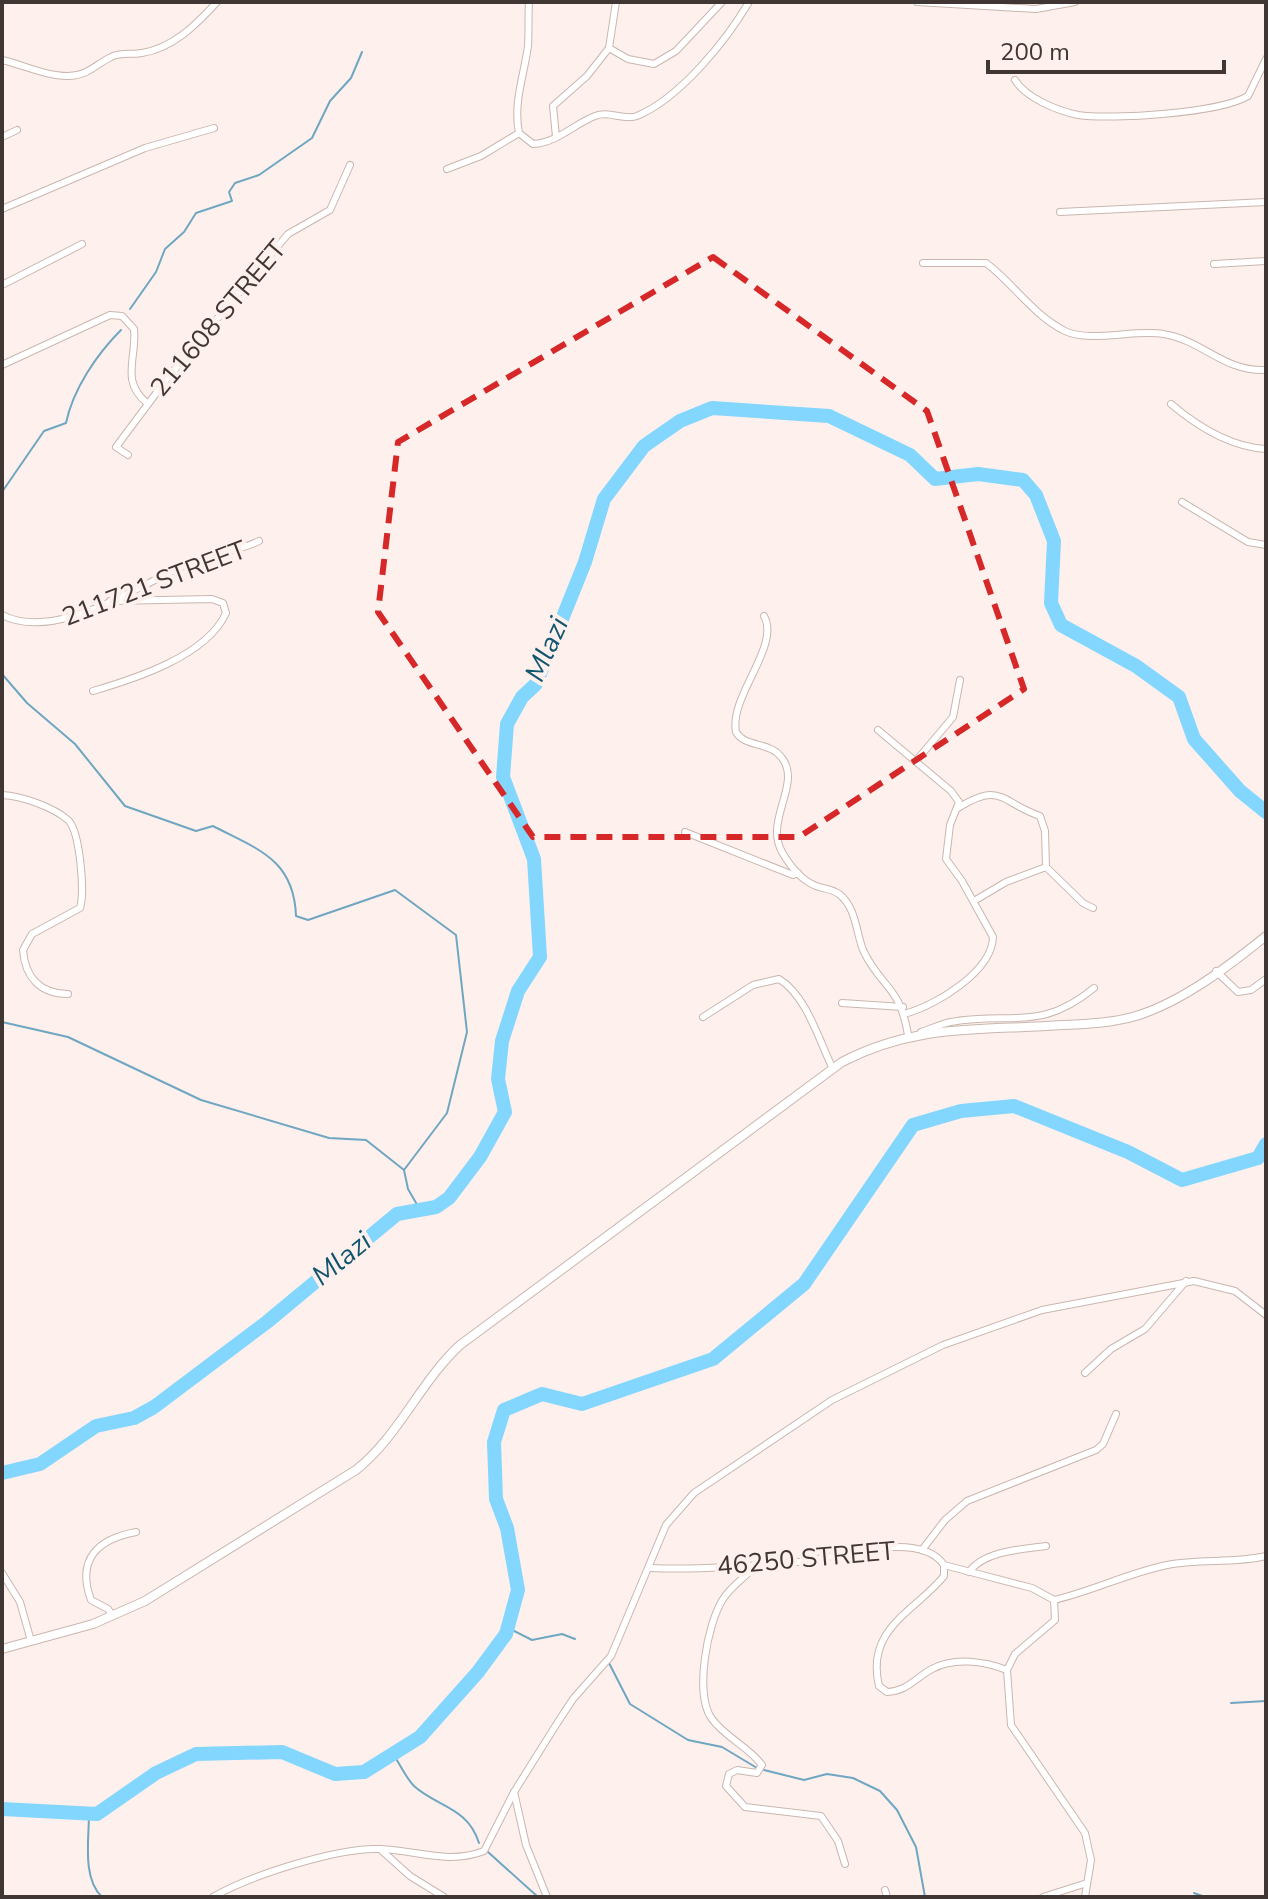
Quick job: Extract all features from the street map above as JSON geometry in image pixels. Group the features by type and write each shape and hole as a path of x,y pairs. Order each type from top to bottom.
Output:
{"street":[{"path":"2,60 54,75 84,74 115,55 141,53 169,44 190,31 217,2"},
{"path":"529,2 528,44 517,91 519,133 533,144 556,137 597,115 636,117 665,99 682,86 737,21 749,2"},
{"path":"556,137 553,106 587,76 609,48 616,2"},
{"path":"609,48 643,63 661,62 722,2"},
{"path":"917,2 1036,9 1075,2"},
{"path":"1015,80 1027,94 1079,115 1192,110 1229,104 1248,96 1266,59"},
{"path":"2,209 145,148 214,128"},
{"path":"2,137 17,130"},
{"path":"447,169 481,156 519,133"},
{"name":"211608 STREET","path":"128,455 116,447 147,403 288,234 330,210 350,165"},
{"path":"1060,212 1266,202"},
{"path":"2,285 82,244"},
{"path":"1214,264 1266,261"},
{"path":"923,263 986,263 1045,317 1075,334 1161,333 1196,345 1232,367 1266,370"},
{"name":"211608 STREET","path":"2,365 110,315 122,316 134,329 130,369 133,387 147,403"},
{"path":"1171,404 1219,435 1241,445 1266,449"},
{"path":"1182,502 1248,542 1266,545"},
{"name":"211721 STREET","path":"2,615 18,622 40,625 110,601 200,558 259,541"},
{"path":"93,691 158,669 214,632 226,613 223,603 212,599 110,601"},
{"path":"764,616 768,626 761,654 742,693 735,725 741,739 766,745 787,766 784,797 775,831 784,855 798,873 816,886 841,895 847,903 866,955 904,1014 912,1034"},
{"path":"916,761 953,717 960,680"},
{"path":"878,730 951,791 959,802 958,808"},
{"path":"842,1003 904,1014 944,998 987,957 993,937 946,859 952,816 958,808 976,797 991,793 1040,816 1045,831 1046,867 1083,903 1093,908"},
{"path":"2,795 23,799 64,818 74,831 81,876 80,908 32,934 23,950 34,983 43,990 68,994"},
{"path":"685,832 793,875 798,873"},
{"path":"974,901 1006,882 1046,867"},
{"path":"912,1034 1115,1021 1165,1004 1266,936"},
{"path":"1216,971 1238,992 1251,990 1266,979"},
{"path":"703,1017 753,985 779,979 789,987 804,1010 832,1067"},
{"path":"2,1649 113,1616 145,1601 356,1470 386,1441 438,1366 460,1345 832,1067 871,1048 953,1022 1041,1017 1071,1007 1094,988"},
{"path":"213,1897 255,1876 331,1855 380,1849 436,1858 459,1858 484,1851 514,1792 573,1699 611,1656 666,1525 694,1493 832,1400 943,1345 1019,1317 1079,1300 1186,1281 1235,1291 1266,1315"},
{"path":"1085,1373 1111,1349 1145,1329 1186,1281"},
{"path":"922,1550 945,1520 967,1501 1096,1450 1103,1444 1116,1414"},
{"path":"113,1616 108,1609 91,1600 88,1567 91,1556 103,1543 136,1532"},
{"path":"969,1572 978,1563 996,1556 1046,1546"},
{"name":"46250 STREET","path":"650,1568 797,1562 864,1549 922,1550 937,1557 944,1565 939,1582 910,1605 888,1632 877,1669 879,1686 887,1692 900,1691 935,1667 951,1663 985,1663 1007,1670"},
{"path":"944,1565 1032,1588 1054,1600 1166,1565 1200,1560 1230,1563 1266,1556"},
{"path":"757,1564 722,1600 703,1675 702,1695 713,1720 727,1737 762,1765 757,1773 737,1770 729,1774 726,1786 745,1807 821,1816 838,1841 845,1864"},
{"path":"2,1573 20,1602 31,1641"},
{"path":"1054,1600 1055,1620 1015,1654 1007,1670 1011,1725 1085,1833 1091,1860 1087,1895"},
{"path":"514,1792 526,1845 547,1897"},
{"path":"380,1849 410,1876 444,1897"},
{"path":"1043,1897 1087,1883"}],"highlighted area":[{"path":"713,257 927,411 1024,689 799,837 533,837 378,612 398,442"}],"waterway":[{"path":"130,309 156,272 165,249 184,232 196,213 232,201 229,192 235,183 259,175 312,138 330,101 351,78 362,52"},
{"path":"2,492 44,431 66,423 87,373 121,330"},
{"name":"Mlazi","path":"2,1473 40,1464 96,1426 134,1418 154,1407 267,1322 397,1214 436,1207 449,1198 480,1157 505,1112 498,1079 502,1041 518,991 540,957 534,859 503,777 507,724 522,697 536,684 585,562 604,499 644,446 680,421 712,408 829,416 910,455 935,479 978,474 1023,480 1036,495 1054,541 1051,603 1061,625 1136,666 1179,697 1194,739 1240,791 1266,812"},
{"path":"2,674 27,703 75,744 125,806 196,831 213,826 270,858 288,881 296,916 308,920 395,890 456,935 467,1032 447,1113 404,1170"},
{"path":"2,1022 68,1037 201,1100 329,1138 366,1140 404,1170 408,1189 419,1208"},
{"path":"2,1809 97,1814 156,1773 196,1754 282,1752 335,1774 364,1772 420,1737 478,1672 506,1634 518,1590 507,1528 496,1499 494,1442 504,1410 542,1394 582,1404 713,1359 804,1284 913,1125 961,1111 1014,1106 1128,1152 1182,1180 1258,1158 1266,1144"},
{"path":"508,1628 532,1640 562,1634 575,1639"},
{"path":"609,1663 630,1704 688,1740 722,1747 757,1768"},
{"path":"1231,1703 1266,1701"},
{"path":"393,1754 414,1786 460,1815 474,1831 479,1843"},
{"path":"764,1770 804,1780 827,1774 853,1778 880,1791 897,1810 916,1847 925,1897"},
{"path":"89,1814 89,1869 102,1897"},
{"path":"488,1852 538,1897"},
{"path":"1194,1893 1205,1897"}]}
